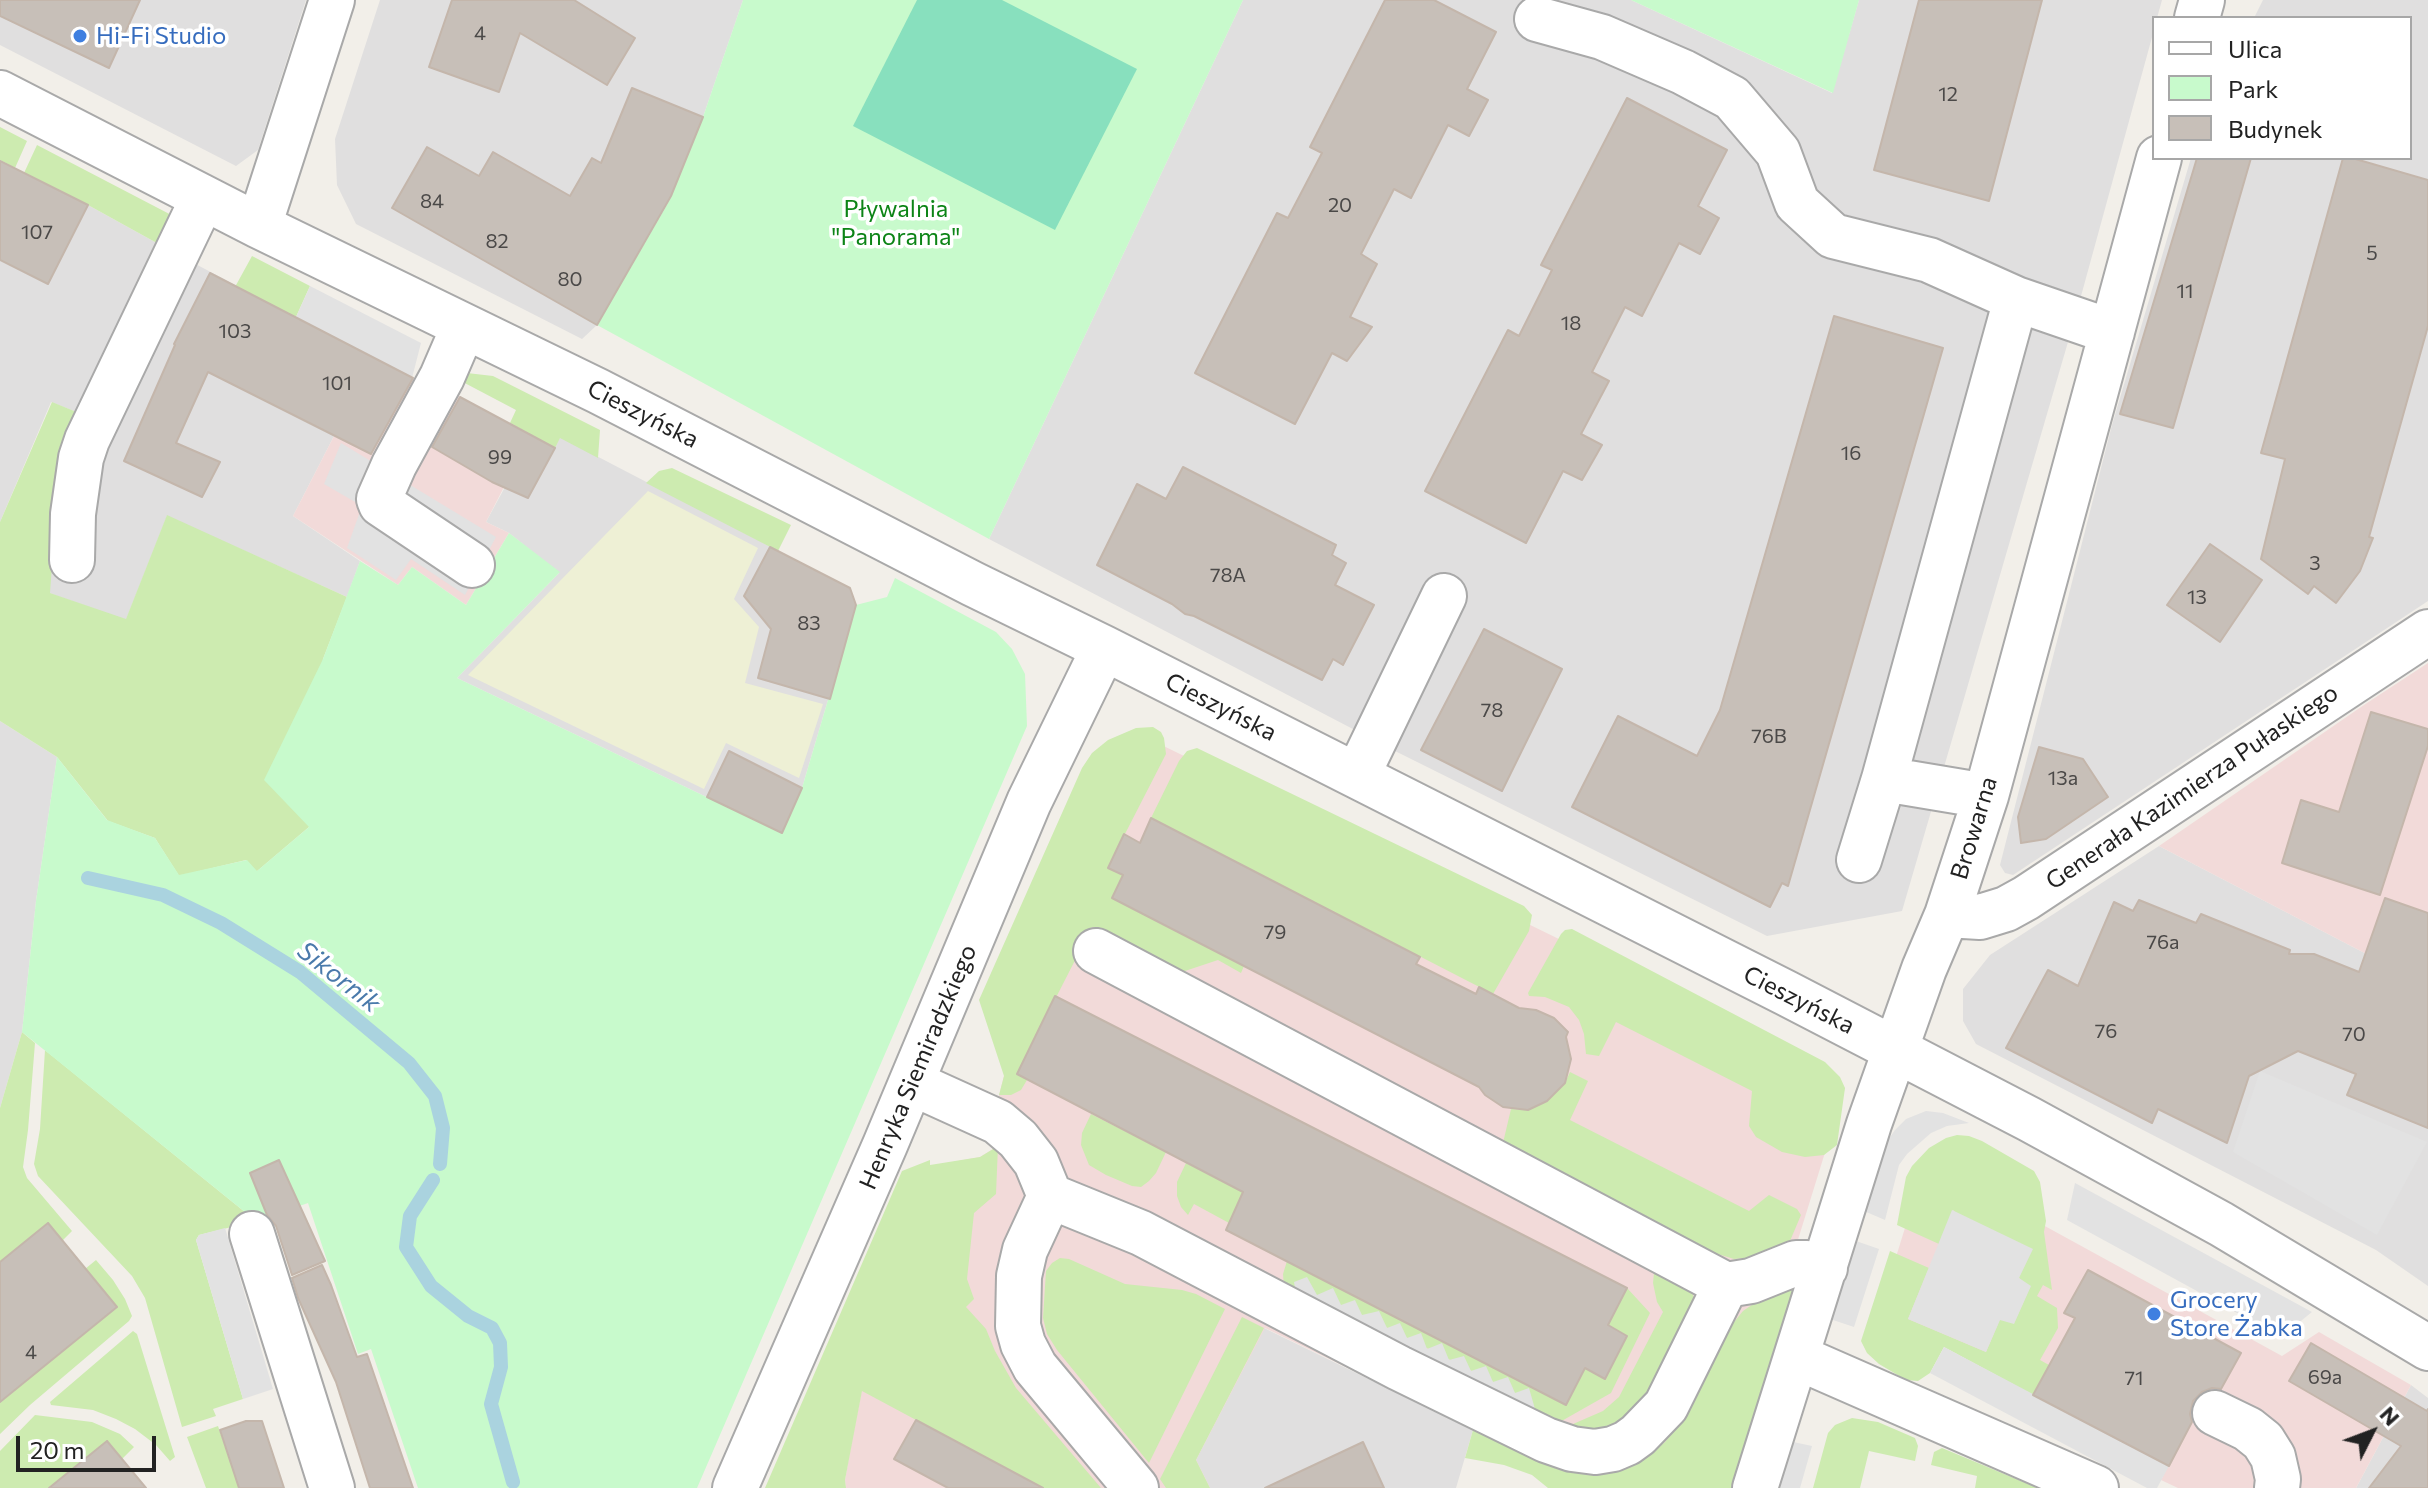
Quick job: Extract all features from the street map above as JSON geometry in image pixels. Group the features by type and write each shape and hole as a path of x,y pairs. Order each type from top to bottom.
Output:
{"street":[{"path":"259,226 332,0"},
{"path":"1537,19 1602,37 1683,72 1732,98 1778,152 1797,203 1833,236 1929,260 2016,299 2112,332"},
{"name":"Cieszyńska","path":"0,93 259,226 598,391 2029,1119 2221,1224 2428,1348"},
{"name":"Browarna","path":"1755,1488 1869,1124 1947,915 1986,796 2158,160"},
{"path":"72,560 73,514 81,458 87,440 203,198"},
{"path":"1859,860 1882,757 2016,299"},
{"path":"464,326 442,377 379,499 381,504 472,565"},
{"path":"1357,776 1429,668 1444,596"},
{"name":"Generała Kazimierza Pułaskiego","path":"1947,915 1980,917 2006,909 2026,898 2428,632"},
{"name":"Henryka Siemiradzkiego","path":"735,1488 912,1083 1029,802 1104,648"},
{"path":"1882,757 1986,796"},
{"path":"1096,951 1726,1285 1751,1281 1796,1263 1825,1268"},
{"path":"912,1083 998,1122 1018,1139 1036,1162 1050,1196 1141,1233 1399,1368 1546,1440 1572,1449 1595,1452 1613,1449 1627,1443 1653,1421 1666,1406 1726,1285"},
{"path":"1050,1196 1025,1250 1019,1276 1018,1326 1023,1344 1035,1367 1136,1488"},
{"path":"252,1234 332,1488"},
{"path":"1797,1357 2096,1488"},
{"path":"2215,1413 2248,1429 2263,1441 2273,1457 2277,1488"}],"shaded area":[{"path":"0,0 306,0 258,150 236,166 0,45"},
{"path":"380,0 743,0 703,117 669,201 597,325 582,339 356,224 337,185 335,139"},
{"path":"1243,0 1631,0 1832,93 1859,0 2162,0 2158,16 2152,16 2152,37 2075,318 1902,911 1767,936 1395,751 989,539"},
{"path":"2263,0 2428,0 2428,601 2013,875 2005,873 2000,865 2112,425 2190,160 2412,160 2412,16 2255,16"},
{"path":"0,160 164,247 79,413 51,402 0,522"},
{"path":"186,259 412,378 372,455 334,436 293,516 360,561 347,597 167,516 126,620 49,593 51,564 82,567 90,481"},
{"path":"310,286 421,343 412,378 296,317"},
{"path":"412,378 451,400 455,394 555,448 528,498 504,487 486,522 509,533 466,605 412,567 398,585 293,516 334,436 372,454"},
{"path":"560,437 850,588 856,605 802,788 782,833 457,678 559,573 509,533 486,522 505,487 528,498"},
{"path":"341,443 496,537 465,595 411,559 396,580 347,548 362,506 324,484"},
{"path":"2428,663 2428,986 2159,846 2364,705"},
{"path":"0,721 57,757 36,901 22,1032 0,1108"},
{"path":"1139,734 1606,962 1845,1088 1721,1488 1596,1488 1265,1328 1196,1460 1210,1488 846,1488 852,1440 886,1267 929,1166 980,1157 998,1146 999,1095 1006,1068"},
{"path":"2159,846 2428,986 2428,1286 2376,1250 1976,1044 1963,1021 1963,989 1990,955"},
{"path":"2260,1071 2427,1142 2377,1235 2233,1152"},
{"path":"1926,1111 1943,1113 1969,1123 1947,1126 1931,1133 1907,1154 1899,1165 1885,1220 1864,1211 1888,1140 1906,1119"},
{"path":"2075,1183 2312,1312 2281,1337 2067,1220"},
{"path":"1913,1202 2043,1225 2282,1356 2319,1332 2411,1385 2356,1488 2178,1488 2161,1480 2168,1466 1879,1312"},
{"path":"1952,1210 2033,1249 2019,1278 2031,1286 2014,1324 2000,1320 1986,1352 1908,1319"},
{"path":"225,1228 273,1389 243,1399 196,1240 199,1235"},
{"path":"1856,1241 1879,1249 1854,1327 1830,1319"},
{"path":"1307,1277 1317,1295 1333,1288 1341,1305 1355,1300 1362,1315 1379,1311 1387,1328 1400,1323 1407,1338 1421,1333 1427,1349 1442,1343 1449,1360 1464,1356 1471,1371 1486,1366 1493,1382 1508,1377 1515,1393 1529,1388 1539,1423 1298,1304 1294,1282"},
{"path":"1264,1328 1473,1430 1456,1488 1210,1488 1196,1460"},
{"path":"1944,1347 2169,1466 2157,1488 2147,1488 1930,1373"},
{"path":"2411,1385 2428,1398 2428,1488 2356,1488"},
{"path":"1784,1440 1812,1446 1800,1488 1771,1488"}],"green space":[{"name":"Pływalnia \"Panorama\"","path":"743,0 1243,0 989,539 597,325 669,201 703,117"},
{"path":"917,0 1002,0 1137,69 1055,230 853,126"},
{"path":"1631,0 1859,0 1833,93"},
{"path":"0,127 27,141 15,168 0,160"},
{"path":"37,145 179,219 164,247 24,173"},
{"path":"252,256 310,286 296,317 235,287"},
{"path":"467,373 493,376 600,430 598,458 560,438 555,448 510,423 516,410 459,380"},
{"path":"52,402 79,413 59,468 50,593 126,619 167,515 347,597 323,659 309,827 256,872 246,860 179,876 155,838 108,821 57,757 0,721 0,522"},
{"path":"672,468 791,525 778,551 646,483 659,471"},
{"path":"648,491 758,548 734,599 759,627 745,683 823,704 799,778 726,743 704,789 468,675"},
{"path":"509,533 560,572 457,678 782,833 802,788 856,605 887,597 895,578 996,632 1012,649 1025,674 1027,726 697,1488 418,1488 371,1349 358,1354 308,1203 256,1221 22,1032 36,901 57,757 107,820 155,838 179,875 247,860 257,871 309,827 264,780 323,659 360,561 398,585 412,567 466,605"},
{"path":"1153,727 1164,738 1166,754 1108,867 1123,875 1112,898 1244,966 1241,973 1218,960 1179,973 1092,927 1017,1074 1027,1080 1021,1090 1011,1095 999,1095 1004,1076 979,1000 1082,768 1092,753 1108,740 1136,728"},
{"path":"1197,748 1524,906 1532,915 1529,931 1493,994 1151,818 1179,761 1187,751"},
{"path":"1572,929 1825,1062 1840,1077 1845,1088 1837,1145 1824,1155 1805,1157 1782,1152 1756,1137 1749,1126 1752,1091 1616,1022 1599,1056 1586,1054 1579,1020 1569,1007 1545,997 1529,996 1528,993 1561,934"},
{"path":"22,1032 35,1043 23,1167 27,1178 72,1231 62,1241 48,1223 0,1262 0,1108"},
{"path":"45,1050 256,1221 199,1235 196,1240 243,1399 213,1409 216,1416 182,1427 145,1298 132,1276 38,1176 34,1164 40,1129"},
{"path":"1570,1072 1588,1081 1570,1120 1749,1211 1769,1195 1797,1209 1801,1215 1790,1241 1757,1257 1734,1259 1708,1251 1502,1147 1511,1109 1528,1110 1547,1101 1565,1083"},
{"path":"1091,1114 1166,1152 1149,1181 1141,1187 1132,1186 1089,1165 1081,1145 1082,1133"},
{"path":"1957,1135 1982,1141 2034,1171 2040,1182 2052,1290 2043,1285 2037,1296 2057,1308 2058,1328 2040,1360 2049,1365 2033,1395 1944,1347 1930,1373 1918,1381 1906,1380 1879,1364 1867,1353 1861,1341 1890,1251 1929,1268 1908,1319 1986,1352 2000,1319 2014,1323 2030,1287 1953,1210 1939,1244 1897,1225 1906,1177 1912,1166 1929,1148"},
{"path":"998,1146 996,1194 974,1213 967,1279 974,1299 966,1307 986,1329 1016,1388 1101,1488 1043,1488 862,1391 846,1488 765,1488 902,1171 930,1160 930,1165 980,1157"},
{"path":"1186,1163 1245,1193 1229,1223 1194,1204 1188,1215 1181,1207 1177,1182"},
{"path":"1060,1258 1069,1259 1125,1284 1196,1294 1225,1309 1149,1463 1047,1334 1043,1318 1046,1271"},
{"path":"96,1260 113,1280 132,1316 0,1434 0,1396 3,1400 116,1307 85,1269"},
{"path":"1287,1261 1585,1368 1604,1378 1627,1336 1608,1325 1627,1288 1650,1313 1611,1393 1551,1427 1515,1393 1362,1315 1341,1306 1298,1304 1284,1287 1283,1274"},
{"path":"1659,1267 1690,1287 1696,1303 1656,1392 1622,1422 1608,1428 1567,1430 1573,1424 1603,1411 1619,1397 1663,1312 1657,1302 1653,1283 1654,1273"},
{"path":"1782,1289 1794,1290 1731,1488 1548,1488 1532,1475 1504,1465 1465,1458 1473,1430 1595,1470 1626,1465 1648,1456 1665,1442 1684,1417 1730,1327 1743,1311"},
{"path":"1242,1317 1264,1328 1196,1460 1210,1488 1166,1488 1160,1479"},
{"path":"133,1331 137,1334 175,1457 170,1461 156,1445 116,1419 93,1410 51,1405 50,1402"},
{"path":"35,1415 92,1422 120,1434 134,1447 122,1459 107,1441 49,1488 0,1488 0,1451"},
{"path":"1852,1418 1878,1422 1915,1438 1918,1446 1915,1461 1869,1451 1860,1488 1813,1488 1828,1433 1835,1425"},
{"path":"218,1426 239,1488 206,1488 187,1437"},
{"path":"1942,1448 2037,1488 1975,1488 1977,1476 1931,1465 1934,1452"}],"building":[{"path":"0,0 140,0 109,68 0,16"},
{"path":"452,0 574,0 635,38 607,85 520,33 499,92 429,67"},
{"path":"1385,0 1434,0 1496,32 1467,89 1488,100 1469,136 1448,125 1411,198 1394,189 1361,254 1377,264 1350,317 1372,327 1347,361 1332,353 1295,424 1195,373 1277,213 1288,218 1322,153 1310,147"},
{"path":"1919,0 2042,0 1989,201 1874,170"},
{"path":"632,88 703,117 671,196 597,325 392,208 427,147 479,176 493,152 570,196 592,158 601,163"},
{"path":"1627,98 1727,150 1698,206 1719,218 1700,254 1679,243 1642,316 1625,307 1592,372 1609,381 1581,434 1602,445 1582,480 1563,471 1526,543 1425,491 1508,330 1519,336 1552,270 1541,265"},
{"path":"2196,160 2250,160 2173,428 2120,414"},
{"path":"2342,160 2359,160 2428,180 2428,326 2369,537 2373,538 2360,571 2336,603 2314,586 2308,594 2261,559 2285,459 2261,453"},
{"path":"0,161 88,205 48,284 0,260"},
{"path":"210,273 413,378 371,454 208,372 176,443 220,462 202,497 124,461 174,344"},
{"path":"1834,316 1943,348 1788,886 1782,883 1770,907 1572,807 1618,716 1697,756 1720,710"},
{"path":"460,397 555,448 528,498 492,482 432,447"},
{"path":"1183,467 1336,545 1332,555 1346,563 1335,585 1374,605 1343,665 1333,659 1322,680 1185,614 1172,604 1097,565 1137,484 1166,499"},
{"path":"2210,544 2262,580 2220,642 2167,605"},
{"path":"770,547 850,588 856,605 830,699 758,678 771,629 744,596"},
{"path":"1484,629 1562,669 1502,791 1421,750"},
{"path":"2371,712 2428,729 2428,746 2380,895 2282,863 2301,800 2339,812"},
{"path":"2039,747 2083,759 2108,797 2046,839 2021,843 2018,817"},
{"path":"729,751 802,788 782,833 707,797"},
{"path":"1151,818 1420,957 1416,964 1476,994 1479,987 1519,1008 1536,1010 1554,1018 1568,1032 1566,1037 1571,1059 1565,1083 1547,1101 1528,1110 1503,1107 1479,1087 1112,898 1123,875 1108,868 1124,834 1140,843"},
{"path":"2385,898 2428,913 2428,1128 2347,1095 2356,1074 2298,1051 2249,1076 2227,1143 2158,1109 2152,1123 2006,1048 2048,970 2078,986 2114,902 2133,911 2139,900 2196,923 2201,914 2290,950 2289,954 2314,954 2359,972"},
{"path":"1055,996 1627,1288 1608,1325 1627,1336 1605,1379 1585,1368 1566,1405 1226,1230 1243,1192 1017,1074"},
{"path":"279,1160 325,1261 292,1275 276,1226 267,1215 250,1173"},
{"path":"48,1223 117,1307 0,1402 0,1262"},
{"path":"322,1265 357,1357 367,1354 413,1488 370,1488 336,1382 292,1278"},
{"path":"2088,1270 2241,1353 2221,1389 2202,1392 2193,1401 2192,1422 2169,1466 2033,1395 2075,1318 2064,1313"},
{"path":"2311,1343 2428,1409 2428,1488 2369,1488 2401,1446 2289,1381"},
{"path":"916,1420 1043,1488 948,1488 894,1459"},
{"path":"246,1421 262,1421 284,1488 239,1488 220,1430"},
{"path":"107,1441 146,1488 49,1488"},
{"path":"1363,1442 1384,1488 1265,1488"}],"waterway":[{"name":"Sikornik","path":"88,878 163,895 221,923 300,972 409,1063 435,1096 443,1128 440,1164"},
{"path":"433,1180 410,1216 406,1247 431,1286 468,1316 492,1328 500,1343 501,1367 491,1404 513,1482"}],"place":[{"name":"Hi-Fi Studio","path":"80,36"},
{"name":"Grocery Store Żabka","path":"2154,1314"}]}
